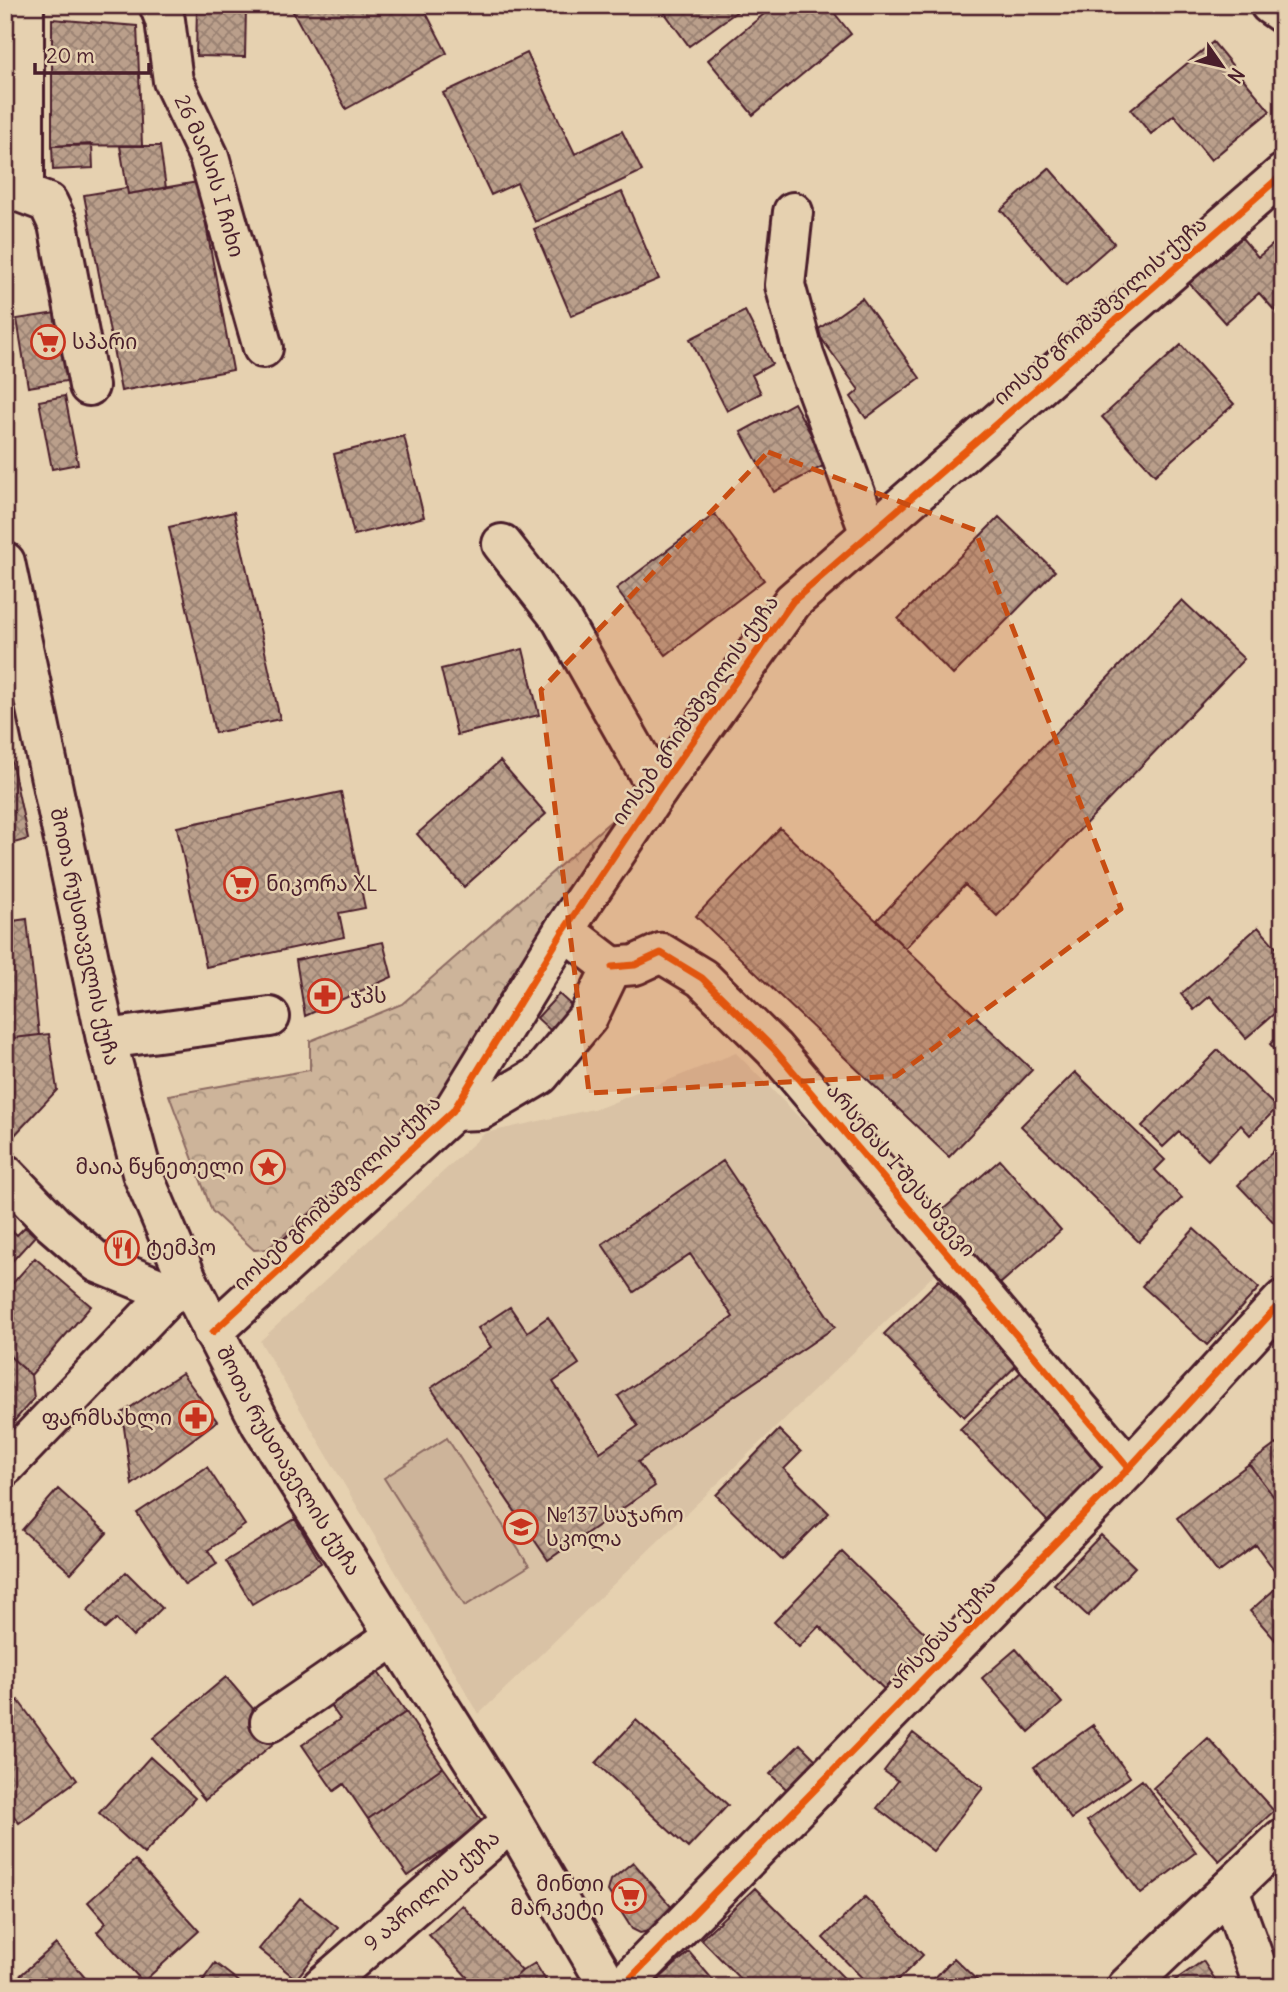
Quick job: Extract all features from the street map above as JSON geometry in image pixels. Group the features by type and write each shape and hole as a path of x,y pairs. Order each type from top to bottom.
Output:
{"street":[{"path":"24,5 15,195 48,203 58,224 89,386"},
{"name":"26 მაისის I ჩიხი","path":"159,5 165,20 173,81 209,157 263,348"},
{"path":"1270,5 1283,14"},
{"name":"იოსებ გრიშაშვილის ქუჩა","path":"213,1332 453,1111 564,930 658,790 793,601 1282,175"},
{"path":"793,212 785,285 803,355 870,534"},
{"path":"502,544 561,619 658,790"},
{"name":"შოთა რუსთაველის ქუჩა","path":"5,562 12,638 106,1039 142,1172 180,1287 213,1332 261,1424 512,1822 609,1987"},
{"path":"453,1111 481,1110 540,1075 588,1017 612,967 590,953 564,930"},
{"name":"არსენას I შესახვევი","path":"612,967 635,965 661,953 702,978 792,1070 1129,1468"},
{"path":"106,1039 270,1017"},
{"path":"5,1174 52,1224 98,1263 180,1287 5,1466"},
{"name":"არსენას ქუჩა","path":"622,1987 1129,1468 1283,1300"},
{"path":"270,1722 395,1636"},
{"name":"9 აპრილის ქუჩა","path":"321,1987 512,1822"},
{"path":"1127,1987 1283,1838"},
{"path":"1229,1890 1264,1987"}],"highlighted area":[{"path":"768,452 975,530 1121,909 896,1076 589,1093 541,690"}],"shaded area":[{"name":"№137 საჯარო სკოლა","path":"736,1053 944,1265 479,1714 260,1341 485,1133 602,1107"}],"green space":[{"path":"612,820 620,832 441,1102 267,1249 254,1250 212,1211 169,1095 310,1070 310,1041 402,1004"},
{"path":"447,1438 529,1566 465,1606 384,1478"}],"building":[{"path":"197,5 246,7 245,57 196,56"},
{"path":"301,5 422,5 447,53 346,109 292,10"},
{"path":"659,5 746,5 689,46"},
{"path":"775,5 828,5 851,34 753,115 708,60"},
{"path":"52,19 137,26 142,145 52,146"},
{"path":"1213,42 1270,111 1211,160 1174,115 1151,134 1131,110"},
{"path":"527,53 575,154 622,131 642,171 535,222 517,183 491,195 443,93"},
{"path":"92,144 93,168 53,170 52,146"},
{"path":"120,146 160,146 166,188 128,194"},
{"path":"1049,168 1114,243 1066,285 1001,210"},
{"path":"198,182 233,370 121,391 84,195 127,188 128,194"},
{"path":"622,192 659,279 571,316 534,229"},
{"path":"1283,236 1283,320 1259,293 1225,323 1189,283 1242,238 1258,257"},
{"path":"862,298 920,378 866,418 851,397 859,390 816,331"},
{"path":"69,311 79,379 28,387 17,319"},
{"path":"745,311 772,364 752,375 761,393 727,411 690,339"},
{"path":"1181,345 1234,404 1155,475 1102,417"},
{"path":"65,396 78,464 52,469 39,401"},
{"path":"794,403 827,464 774,492 741,432"},
{"path":"404,436 424,517 354,535 334,454"},
{"path":"234,512 280,719 215,733 169,527"},
{"path":"715,514 764,580 666,655 616,589"},
{"path":"999,517 1055,571 953,675 898,619"},
{"path":"1182,600 1244,659 997,916 965,885 905,948 877,920"},
{"path":"523,649 539,715 457,735 441,669"},
{"path":"5,730 28,839 11,844 5,839"},
{"path":"500,761 546,814 464,887 417,834"},
{"path":"341,792 365,908 339,913 344,937 206,967 177,827"},
{"path":"780,828 1032,1070 949,1157 696,916"},
{"path":"27,919 39,1035 5,1039 5,922"},
{"path":"1258,927 1283,955 1283,1006 1246,1038 1210,996 1194,1010 1181,994"},
{"name":"ჯპს","path":"383,942 392,977 305,1016 296,960"},
{"path":"559,994 599,1031 577,1055 537,1018"},
{"path":"1283,1032 1283,1059 1270,1044"},
{"path":"49,1034 57,1090 13,1137 5,1130 5,1039"},
{"path":"1218,1050 1277,1108 1250,1135 1241,1125 1208,1160 1179,1132 1163,1147 1142,1126"},
{"path":"1075,1072 1165,1160 1155,1170 1182,1198 1139,1242 1021,1126"},
{"path":"1283,1145 1283,1232 1238,1185"},
{"path":"1000,1160 1061,1230 1000,1284 939,1213"},
{"path":"723,1161 835,1327 638,1462 655,1486 548,1560 431,1388 491,1347 478,1328 510,1307 527,1332 548,1317 579,1364 553,1382 600,1452 638,1426 618,1396 733,1317 690,1254 634,1292 602,1244"},
{"path":"7,1226 17,1235 25,1227 35,1236 5,1269"},
{"path":"1194,1229 1259,1288 1207,1345 1142,1286"},
{"path":"35,1258 91,1306 31,1375 5,1352 5,1292"},
{"path":"939,1280 1019,1363 964,1417 884,1334"},
{"path":"5,1352 31,1375 34,1398 5,1432"},
{"path":"1022,1371 1110,1464 1049,1523 960,1429"},
{"path":"182,1373 217,1421 132,1485 122,1413"},
{"path":"779,1430 801,1452 784,1469 829,1513 782,1560 716,1495"},
{"path":"1283,1439 1283,1509 1249,1464"},
{"path":"1249,1464 1283,1509 1283,1572 1278,1575 1256,1545 1218,1573 1177,1518"},
{"path":"207,1467 245,1525 208,1550 217,1564 185,1585 137,1513"},
{"path":"58,1489 107,1533 71,1573 22,1530"},
{"path":"295,1519 321,1563 252,1604 226,1561"},
{"path":"1101,1535 1135,1567 1088,1616 1054,1584"},
{"path":"842,1552 933,1641 885,1690 819,1626 799,1647 774,1622"},
{"path":"126,1572 162,1608 133,1637 116,1619 105,1629 87,1611"},
{"path":"1283,1582 1283,1649 1250,1611"},
{"path":"1016,1649 1062,1703 1029,1732 982,1678"},
{"path":"373,1665 406,1712 320,1771 302,1745 340,1719 325,1698"},
{"path":"226,1677 279,1739 205,1800 153,1738"},
{"path":"18,1700 77,1780 19,1823 5,1804 5,1709"},
{"path":"406,1712 443,1767 368,1819 344,1784 334,1791 320,1771"},
{"path":"636,1720 728,1805 688,1848 596,1763"},
{"path":"1093,1725 1130,1777 1071,1819 1034,1767"},
{"path":"913,1733 983,1788 933,1851 877,1808 898,1781 884,1771"},
{"path":"1208,1738 1274,1811 1219,1861 1153,1788"},
{"path":"800,1744 823,1767 794,1796 770,1774"},
{"path":"150,1757 195,1798 144,1854 99,1813"},
{"path":"443,1767 483,1823 408,1876 368,1819"},
{"path":"1142,1780 1196,1852 1141,1894 1087,1821"},
{"path":"135,1860 199,1931 143,1982 97,1932 106,1923 88,1902"},
{"path":"633,1862 674,1910 653,1930 640,1933 632,1929 608,1891 611,1880"},
{"path":"755,1888 850,1984 848,1987 748,1987 701,1939"},
{"path":"865,1897 923,1955 891,1987 871,1987 823,1938"},
{"path":"300,1898 338,1928 296,1979 259,1949"},
{"path":"462,1905 522,1971 504,1987 476,1987 429,1935"},
{"path":"56,1944 93,1987 7,1987"},
{"path":"689,1952 719,1987 664,1987 659,1979"},
{"path":"954,1958 984,1987 926,1987"},
{"path":"1203,1961 1220,1987 1165,1987"},
{"path":"215,1963 246,1987 198,1987"},
{"path":"535,1963 550,1987 504,1987 522,1971"}],"cycle path":[{"path":"213,1332 453,1111 564,930 658,790 793,601 1283,174"},
{"path":"612,967 635,965 661,953 702,978 774,1049 1129,1468"},
{"path":"622,1987 1129,1468 1283,1300"}],"place":[{"name":"სპარი","path":"48,342"},
{"name":"ნიკორა XL","path":"241,884"},
{"name":"ჯპს","path":"325,996"},
{"name":"მაია წყნეთელი","path":"268,1167"},
{"name":"ტემპო","path":"122,1248"},
{"name":"ფარმსახლი","path":"196,1418"},
{"name":"№137 საჯარო სკოლა","path":"521,1527"},
{"name":"მინთი მარკეტი","path":"629,1896"}]}
